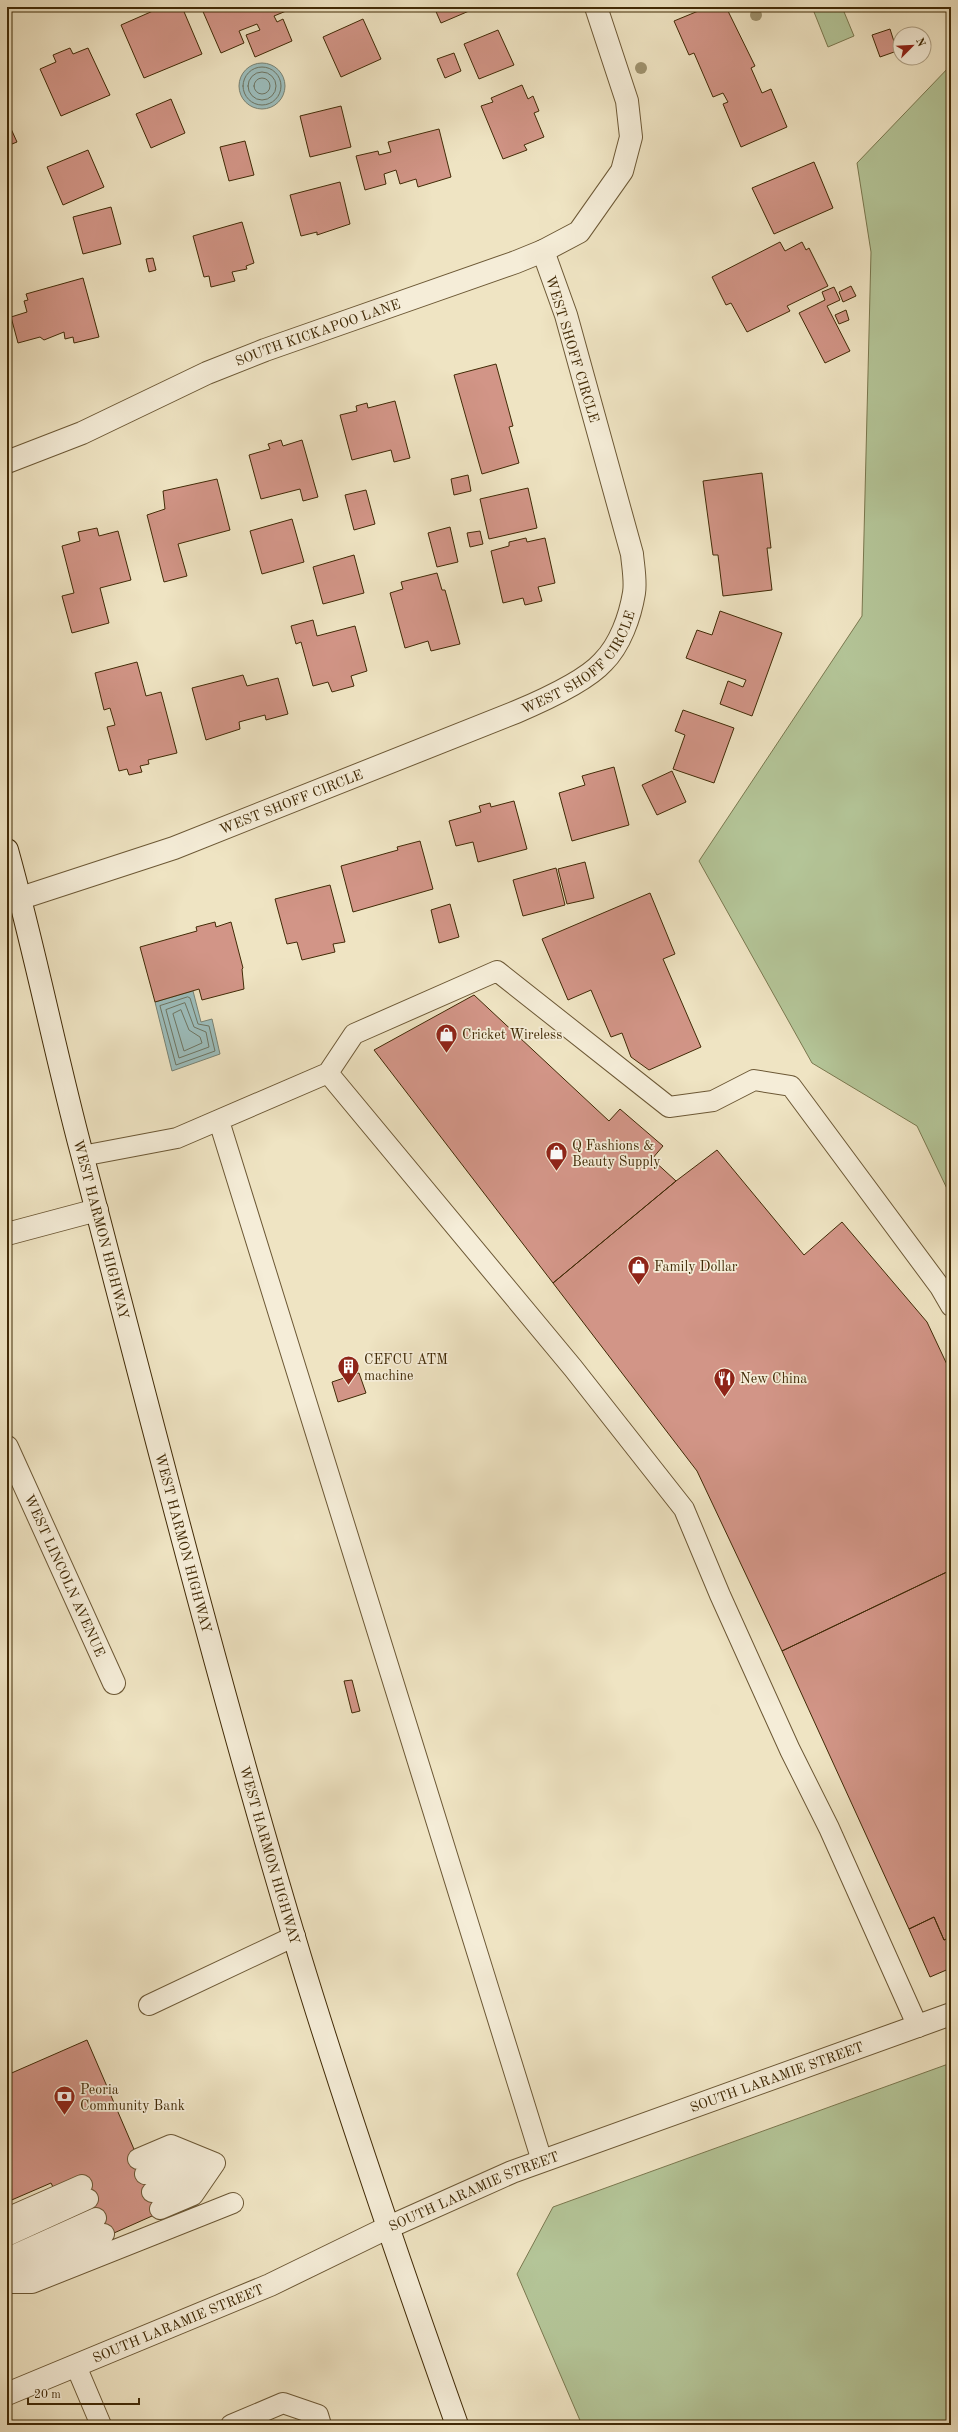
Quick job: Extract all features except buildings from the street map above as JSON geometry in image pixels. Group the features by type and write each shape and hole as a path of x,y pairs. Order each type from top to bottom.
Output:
{"street":[{"name":"SOUTH KICKAPOO LANE","path":"7,462 82,433 222,367 543,251 579,232 613,187 622,171 631,137 628,108 596,7"},
{"name":"WEST SHOFF CIRCLE","path":"20,898 139,862 545,700 603,662 620,637 635,592 632,554 566,315 543,251"},
{"name":"WEST HARMON HIGHWAY","path":"7,850 82,1156 236,1736 295,1936 388,2227"},
{"path":"7,1234 97,1210"},
{"name":"WEST LINCOLN AVENUE","path":"7,1446 114,1683"},
{"name":"SOUTH LARAMIE STREET","path":"7,2394 270,2285 388,2227 512,2172 951,2014"},
{"path":"388,2227 458,2425"}],"lane":[{"path":"82,1156 177,1138 328,1073 354,1034 497,971 669,1107 713,1101 754,1080 791,1086 940,1287 951,1306"},
{"path":"328,1073 573,1368 684,1509 720,1594 790,1750 829,1828 918,2027"},
{"path":"219,1121 542,2161"},
{"path":"149,2006 295,1936"},
{"path":"171,2145 216,2163 149,2184 171,2145"},
{"path":"7,2218 85,2192 7,2236"},
{"path":"7,2283 32,2283 233,2202"},
{"path":"7,2258 100,2226 7,2278"},
{"path":"76,2366 101,2425"},
{"path":"231,2425 283,2403 318,2415 321,2425"}],"green space":[{"path":"812,7 842,7 854,36 828,47"},
{"path":"951,65 951,1197 917,1126 812,1063 699,861 862,616 871,252 857,163"},
{"path":"951,2063 951,2425 582,2425 517,2274 553,2207"}],"water":[{"path":"262,63 275,67 281,73 285,86 281,99 275,105 262,109 249,105 243,99 239,86 243,73 249,67"},
{"path":"193,991 201,1022 212,1019 220,1054 172,1071 155,1002"}],"place":[{"name":"Cricket Wireless","path":"446,1054"},
{"name":"Q Fashions & Beauty Supply","path":"556,1172"},
{"name":"Family Dollar","path":"639,1286"},
{"name":"CEFCU ATM machine","path":"349,1386"},
{"name":"New China","path":"725,1398"},
{"name":"Peoria Community Bank","path":"64,2116"}]}
